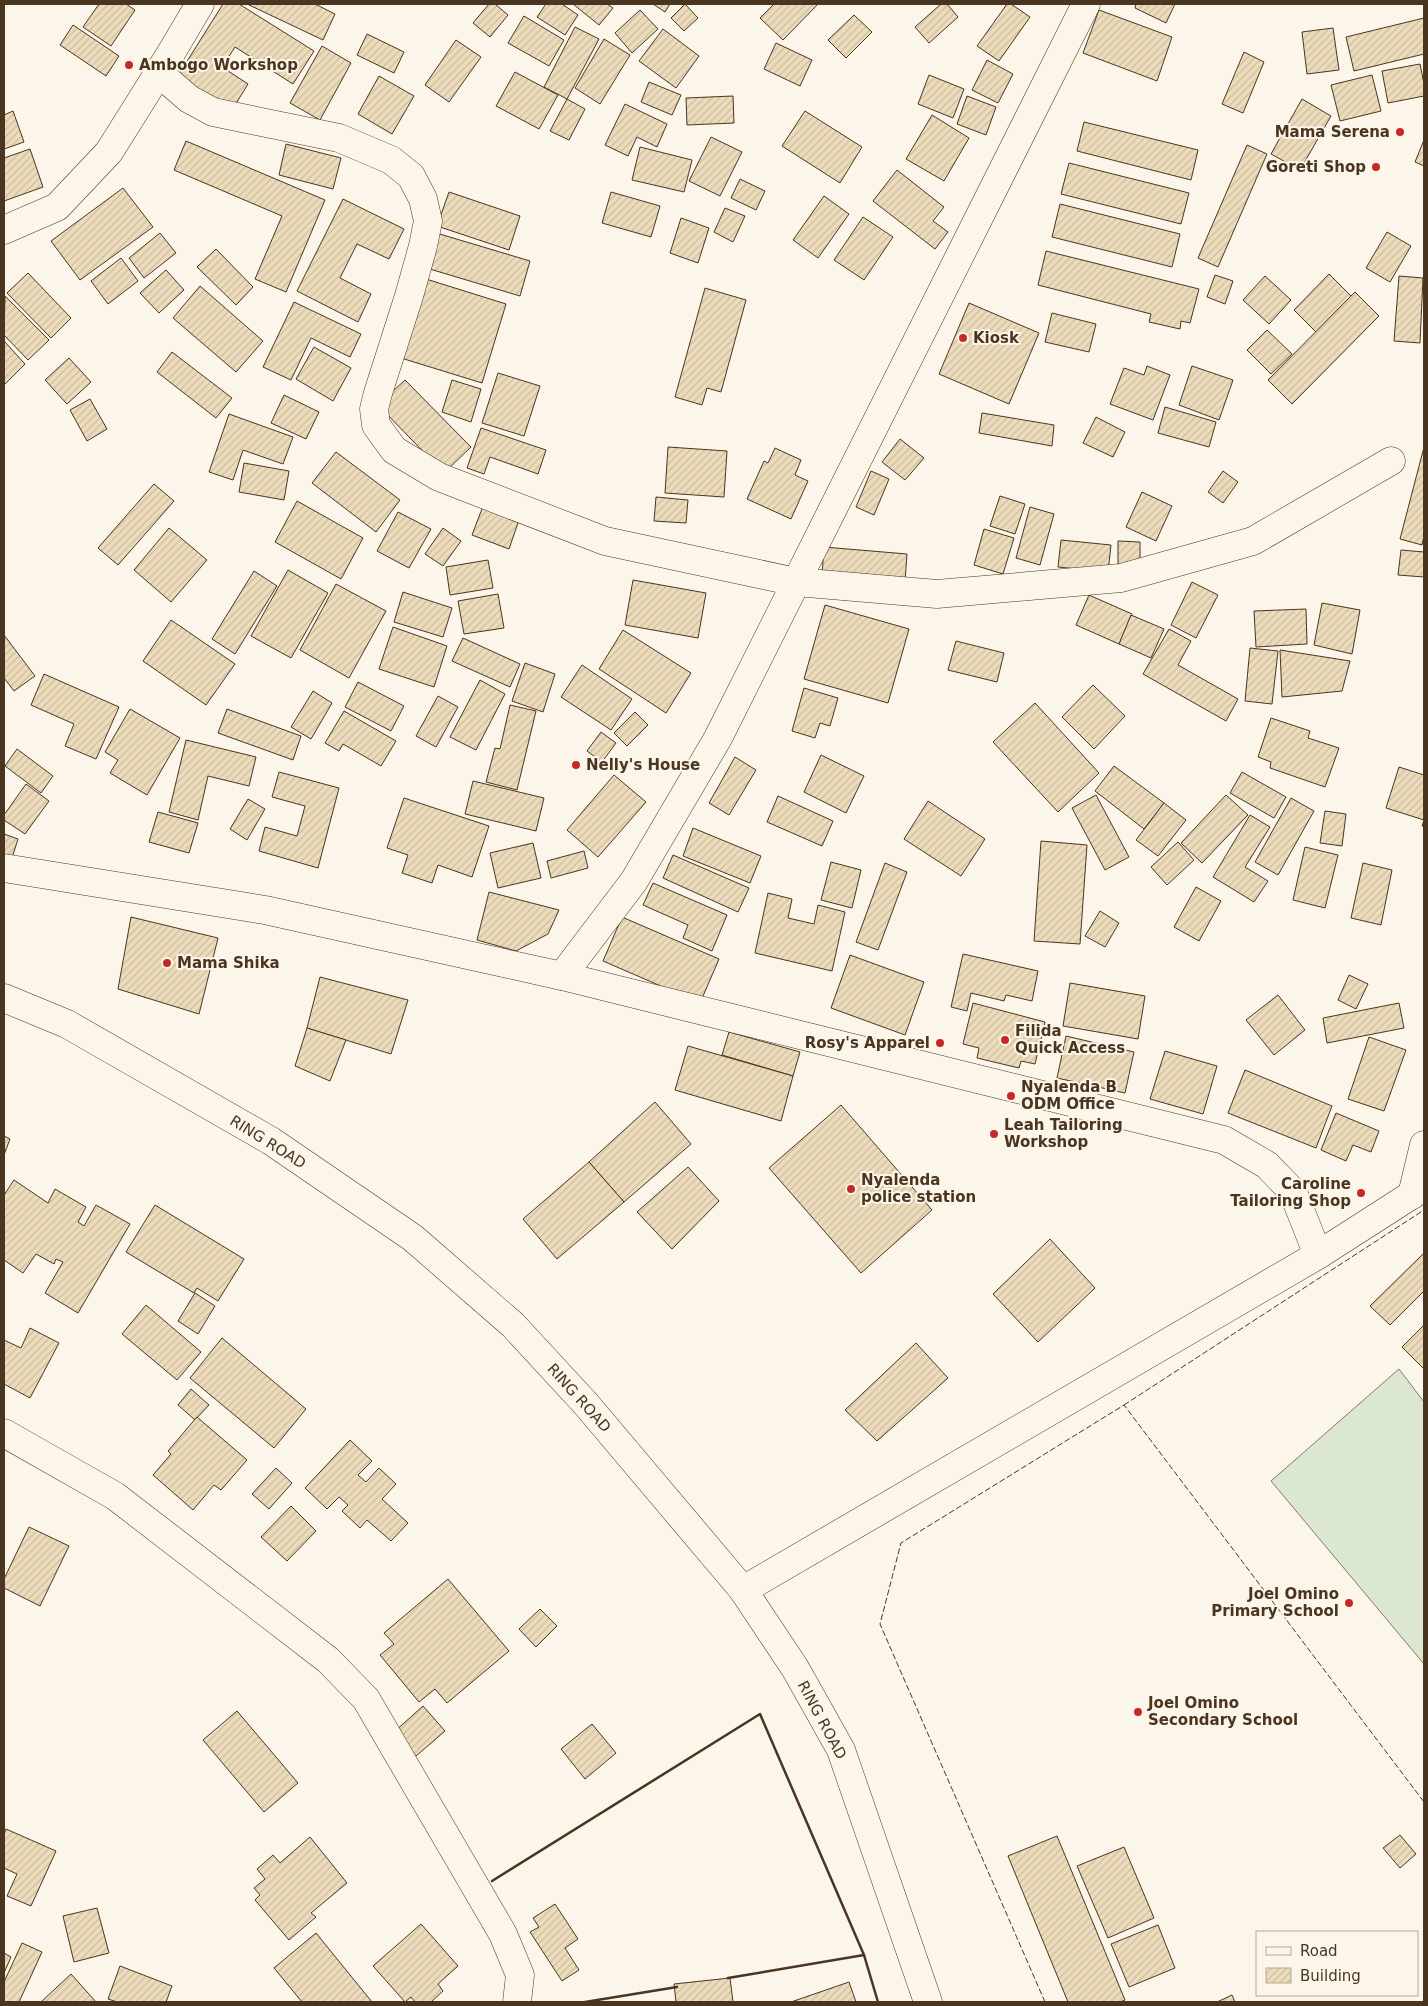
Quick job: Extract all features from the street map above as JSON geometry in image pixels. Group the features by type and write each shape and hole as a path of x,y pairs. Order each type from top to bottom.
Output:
{"street":[{"path":"4,230 58,207 109,152 200,4"},
{"path":"562,976 639,873 718,738 1086,4"},
{"path":"159,73 189,99 213,112 339,138 391,160 411,176 423,199 428,221 409,296 374,409 376,425 394,450 439,477 605,541 796,582 937,594 1121,578 1252,541 1391,461"},
{"path":"4,868 266,910 562,976 1224,1140 1267,1164 1293,1192 1318,1255"},
{"name":"RING ROAD","path":"4,998 68,1024 271,1141 413,1238 513,1325 586,1404 742,1590 794,1668 840,1750 928,2002"},
{"path":"742,1590 1318,1255 1418,1191 1424,1145"},
{"path":"4,1433 115,1496 328,1660 366,1699 503,1934 520,1975 518,2002"}],"green space":[{"path":"1399,1369 1424,1402 1424,1664 1271,1481"}],"building":[{"path":"99,4 126,4 135,10 111,46 83,27"},
{"path":"223,4 239,4 314,51 293,84 235,47 222,67 248,84 232,110 174,82"},
{"path":"247,4 315,4 335,14 323,40"},
{"path":"489,4 495,4 508,15 490,37 473,23"},
{"path":"546,4 562,4 578,15 565,35 537,17"},
{"path":"573,4 607,4 613,8 599,25"},
{"path":"653,4 670,4 665,12"},
{"path":"685,4 698,18 684,31 671,18"},
{"path":"774,4 818,4 783,40 760,18"},
{"path":"941,4 947,4 958,17 929,43 915,27"},
{"path":"1007,4 1011,4 1030,17 999,61 977,46"},
{"path":"1136,4 1175,4 1166,23 1135,8"},
{"path":"640,10 658,29 632,53 615,33"},
{"path":"1099,10 1172,37 1157,81 1083,53"},
{"path":"854,15 872,32 846,58 828,40"},
{"path":"524,16 564,40 549,66 508,43"},
{"path":"1424,18 1424,54 1354,71 1346,37"},
{"path":"73,25 119,56 106,76 60,45"},
{"path":"575,27 599,39 567,99 544,87"},
{"path":"1333,28 1339,70 1307,74 1302,32"},
{"path":"663,29 699,56 676,88 639,61"},
{"path":"367,34 404,52 394,73 357,55"},
{"path":"604,39 630,55 600,104 575,88"},
{"path":"456,40 481,57 449,102 425,85"},
{"path":"776,43 812,60 800,86 764,69"},
{"path":"322,46 351,63 320,120 290,103"},
{"path":"1244,52 1264,62 1243,113 1222,104"},
{"path":"987,60 1013,74 998,103 972,90"},
{"path":"1420,64 1424,96 1388,103 1382,71"},
{"path":"515,72 558,95 539,129 496,106"},
{"path":"929,75 964,89 953,118 918,104"},
{"path":"1372,75 1381,111 1340,121 1331,85"},
{"path":"379,76 414,96 392,134 358,114"},
{"path":"649,82 681,95 672,115 641,102"},
{"path":"733,96 734,123 687,125 686,98"},
{"path":"967,96 996,107 986,135 957,124"},
{"path":"567,99 585,109 569,140 550,131"},
{"path":"1302,99 1331,116 1300,170 1271,154"},
{"path":"625,104 667,124 657,147 637,137 628,156 605,145"},
{"path":"13,111 24,142 4,149 4,115"},
{"path":"805,111 862,147 840,183 782,146"},
{"path":"932,115 969,138 944,181 906,159"},
{"path":"1084,122 1198,150 1191,180 1077,151"},
{"path":"711,137 742,152 720,196 689,181"},
{"path":"1424,140 1424,166 1415,162"},
{"path":"186,141 325,200 286,292 255,279 282,216 174,170"},
{"path":"286,144 341,158 333,189 279,175"},
{"path":"1247,145 1267,154 1218,267 1198,258"},
{"path":"640,147 692,160 684,192 632,180"},
{"path":"30,149 43,187 4,201 4,158"},
{"path":"1069,163 1189,193 1181,224 1061,194"},
{"path":"897,170 944,207 933,221 948,232 935,249 873,201"},
{"path":"740,179 765,191 756,210 731,198"},
{"path":"123,188 153,227 80,280 51,241"},
{"path":"449,192 520,216 509,250 437,226"},
{"path":"611,192 660,206 651,237 602,223"},
{"path":"824,196 849,214 818,258 793,240"},
{"path":"343,199 404,229 389,259 357,244 340,278 371,294 358,322 297,291"},
{"path":"1060,204 1180,234 1172,267 1052,237"},
{"path":"725,208 745,216 733,242 714,232"},
{"path":"863,217 893,237 864,280 834,260"},
{"path":"681,218 709,228 698,263 670,253"},
{"path":"433,232 530,261 520,296 423,267"},
{"path":"1387,232 1411,246 1390,282 1366,268"},
{"path":"160,233 176,253 144,278 129,258"},
{"path":"216,249 253,287 236,305 197,267"},
{"path":"1046,251 1199,289 1190,323 1181,321 1180,329 1149,322 1151,314 1038,285"},
{"path":"121,258 138,281 108,304 91,281"},
{"path":"166,270 184,290 159,313 140,293"},
{"path":"28,273 71,318 51,338 7,293"},
{"path":"1329,274 1351,296 1316,332 1294,310"},
{"path":"1215,275 1233,281 1225,304 1207,297"},
{"path":"1265,276 1291,300 1269,324 1243,300"},
{"path":"1399,276 1423,278 1420,343 1394,341"},
{"path":"426,279 506,304 482,383 401,358"},
{"path":"200,286 263,341 236,372 173,318"},
{"path":"705,288 746,300 721,392 707,388 702,405 675,397"},
{"path":"1355,292 1379,316 1292,404 1268,380"},
{"path":"5,296 49,340 28,360 4,335"},
{"path":"294,302 361,334 350,357 311,338 291,380 263,367"},
{"path":"969,303 1039,333 1009,404 939,374"},
{"path":"1052,313 1096,324 1089,352 1045,342"},
{"path":"1267,330 1292,354 1271,374 1247,350"},
{"path":"4,341 25,364 5,384 4,383"},
{"path":"314,347 351,368 333,401 296,379"},
{"path":"172,352 232,398 216,418 157,372"},
{"path":"69,358 91,382 67,404 45,380"},
{"path":"1147,366 1170,375 1153,420 1110,404 1124,368 1144,375"},
{"path":"1192,366 1233,380 1219,420 1179,405"},
{"path":"498,373 540,386 524,436 482,423"},
{"path":"405,380 471,447 444,473 378,405"},
{"path":"452,380 481,389 471,422 442,412"},
{"path":"284,395 319,412 306,439 271,423"},
{"path":"90,399 107,429 87,441 70,410"},
{"path":"1165,407 1216,422 1209,447 1158,433"},
{"path":"982,413 1054,425 1052,446 979,433"},
{"path":"229,414 293,437 283,464 243,450 233,480 209,472"},
{"path":"1096,417 1125,432 1113,457 1083,443"},
{"path":"481,428 546,450 538,474 490,457 484,474 467,468"},
{"path":"900,439 924,458 905,480 882,462"},
{"path":"668,447 727,451 724,497 665,493"},
{"path":"1424,447 1424,535 1422,545 1400,539"},
{"path":"775,448 801,460 795,475 808,481 791,519 747,499 764,461 768,463"},
{"path":"336,452 400,500 376,532 312,483"},
{"path":"244,463 289,471 284,500 239,492"},
{"path":"871,471 889,479 874,515 856,507"},
{"path":"1223,471 1238,482 1223,503 1208,492"},
{"path":"154,484 174,501 118,565 98,548"},
{"path":"1142,492 1172,506 1156,541 1126,527"},
{"path":"1000,496 1025,504 1015,534 990,526"},
{"path":"656,497 688,500 686,523 654,521"},
{"path":"297,501 363,538 341,579 275,542"},
{"path":"485,501 521,514 509,549 472,535"},
{"path":"1030,507 1054,514 1040,565 1016,558"},
{"path":"398,512 431,529 409,568 377,551"},
{"path":"169,528 207,560 171,602 134,570"},
{"path":"443,528 461,541 443,566 425,554"},
{"path":"984,529 1014,538 1003,574 974,565"},
{"path":"1061,540 1111,545 1108,572 1058,567"},
{"path":"1118,541 1140,542 1140,568 1118,567"},
{"path":"824,547 907,554 905,582 822,575"},
{"path":"1401,550 1424,552 1424,577 1398,575"},
{"path":"488,560 493,588 450,595 446,567"},
{"path":"288,570 328,593 291,658 251,636"},
{"path":"254,571 277,586 235,654 212,639"},
{"path":"633,580 706,593 698,638 625,625"},
{"path":"1192,582 1218,595 1196,638 1171,625"},
{"path":"336,584 386,611 349,678 300,650"},
{"path":"403,592 452,608 443,637 394,622"},
{"path":"498,594 504,628 464,634 458,601"},
{"path":"1089,595 1132,614 1119,644 1076,625"},
{"path":"1322,603 1360,610 1352,654 1314,645"},
{"path":"825,605 909,629 888,703 804,679"},
{"path":"1306,609 1307,644 1256,647 1254,611"},
{"path":"1131,615 1164,629 1151,658 1119,644"},
{"path":"171,620 235,664 206,705 143,661"},
{"path":"393,627 447,646 434,687 379,669"},
{"path":"1169,629 1191,641 1178,665 1238,699 1226,721 1143,674"},
{"path":"623,630 691,673 666,713 599,669"},
{"path":"4,635 35,676 14,691 4,678"},
{"path":"463,638 520,664 510,687 452,661"},
{"path":"956,641 1004,653 997,682 948,670"},
{"path":"1250,648 1278,651 1272,704 1245,701"},
{"path":"1280,650 1350,661 1342,691 1282,697"},
{"path":"525,663 555,674 543,712 512,701"},
{"path":"582,665 632,699 611,730 561,697"},
{"path":"44,674 119,707 96,759 65,746 74,724 31,705"},
{"path":"480,680 505,694 476,750 450,737"},
{"path":"358,682 404,706 391,731 345,707"},
{"path":"1093,685 1125,716 1094,749 1062,717"},
{"path":"804,688 838,698 830,726 820,723 815,738 792,731"},
{"path":"313,691 332,703 311,739 291,727"},
{"path":"438,696 458,707 436,747 416,736"},
{"path":"1035,703 1099,773 1058,812 993,742"},
{"path":"510,705 536,711 517,790 486,782 495,748 500,749"},
{"path":"130,709 180,738 147,795 110,773 118,760 105,752"},
{"path":"227,709 301,736 293,760 218,733"},
{"path":"344,711 396,741 381,766 343,744 339,751 325,743"},
{"path":"635,712 648,725 627,746 614,733"},
{"path":"1271,718 1310,731 1308,738 1339,748 1325,787 1270,768 1271,762 1258,757"},
{"path":"601,732 616,743 602,762 587,751"},
{"path":"186,740 256,757 249,786 208,776 198,820 169,812"},
{"path":"17,749 53,776 41,793 5,766"},
{"path":"821,755 864,776 846,813 804,792"},
{"path":"735,757 756,770 729,815 709,803"},
{"path":"1114,766 1164,803 1144,829 1095,791"},
{"path":"1399,767 1424,775 1424,820 1386,808"},
{"path":"279,772 339,788 318,868 259,851 265,827 297,836 305,806 272,797"},
{"path":"1242,772 1286,797 1274,818 1230,793"},
{"path":"614,775 646,802 598,857 567,830"},
{"path":"473,781 544,798 536,831 465,814"},
{"path":"26,784 49,801 25,834 4,820 4,815"},
{"path":"1096,795 1129,857 1105,870 1072,808"},
{"path":"1226,795 1248,815 1202,863 1181,843"},
{"path":"778,796 833,821 822,846 767,822"},
{"path":"404,798 489,826 472,877 438,865 432,883 402,873 408,855 387,848"},
{"path":"1291,798 1314,811 1278,875 1255,862"},
{"path":"248,799 265,809 247,840 230,829"},
{"path":"928,801 985,839 961,876 904,839"},
{"path":"1164,803 1186,820 1158,856 1136,840"},
{"path":"1325,811 1346,814 1342,846 1320,843"},
{"path":"158,812 198,823 189,853 149,842"},
{"path":"1250,815 1270,827 1245,867 1268,881 1254,902 1213,877"},
{"path":"693,828 761,856 750,883 683,856"},
{"path":"4,834 18,839 11,861 4,859"},
{"path":"1041,841 1087,845 1080,944 1034,941"},
{"path":"1178,842 1194,860 1167,885 1151,867"},
{"path":"533,843 541,878 498,888 490,853"},
{"path":"1305,847 1338,855 1325,908 1293,900"},
{"path":"584,851 588,868 551,878 547,861"},
{"path":"673,855 749,888 738,912 663,878"},
{"path":"831,862 861,870 852,908 821,900"},
{"path":"885,863 907,872 878,950 856,942"},
{"path":"1363,863 1392,870 1381,925 1351,918"},
{"path":"653,883 727,915 712,951 683,938 688,925 643,905"},
{"path":"1196,887 1221,901 1199,941 1174,927"},
{"path":"489,892 559,910 548,934 516,951 477,940"},
{"path":"768,893 792,899 788,918 814,924 818,905 845,912 832,971 755,953"},
{"path":"1100,911 1119,923 1105,947 1085,936"},
{"name":"Mama Shika","path":"131,917 218,938 199,1014 118,989"},
{"path":"622,917 719,959 700,1003 603,961"},
{"path":"963,954 1038,971 1032,1001 1006,995 1004,1001 971,993 967,1011 951,1007"},
{"path":"850,955 924,982 905,1035 831,1008"},
{"path":"1349,975 1368,984 1356,1009 1338,1000"},
{"path":"320,977 408,1000 391,1054 307,1028"},
{"path":"1070,983 1145,996 1138,1039 1063,1026"},
{"path":"1278,995 1305,1030 1274,1055 1246,1020"},
{"path":"973,1003 1045,1022 1035,1064 1021,1061 1019,1068 977,1058 979,1048 963,1044"},
{"path":"1399,1003 1404,1028 1327,1043 1323,1018"},
{"path":"307,1028 346,1040 330,1081 295,1066"},
{"path":"729,1032 800,1052 793,1076 722,1055"},
{"path":"1066,1036 1134,1052 1125,1093 1057,1078"},
{"path":"1369,1037 1406,1050 1384,1111 1348,1099"},
{"path":"688,1046 793,1076 781,1121 675,1090"},
{"path":"1165,1051 1217,1066 1203,1114 1150,1099"},
{"path":"1245,1070 1332,1106 1316,1148 1228,1113"},
{"path":"655,1102 691,1144 624,1202 589,1162"},
{"name":"Nyalenda police station","path":"841,1105 932,1210 861,1273 769,1168"},
{"path":"1336,1113 1379,1131 1371,1152 1353,1145 1346,1161 1321,1150"},
{"path":"4,1136 10,1139 4,1155"},
{"path":"589,1162 624,1202 557,1259 523,1219"},
{"path":"688,1167 719,1201 672,1249 637,1212"},
{"path":"14,1180 48,1203 55,1189 86,1207 78,1222 84,1226 96,1205 130,1224 78,1313 45,1293 63,1262 56,1259 54,1264 36,1254 23,1273 4,1260 4,1195"},
{"path":"155,1205 244,1259 218,1301 197,1288 194,1293 126,1252"},
{"path":"1050,1239 1095,1288 1038,1342 993,1294"},
{"path":"1423,1254 1424,1291 1390,1325 1370,1306"},
{"path":"195,1293 215,1306 198,1334 178,1321"},
{"path":"146,1305 201,1352 177,1380 122,1334"},
{"path":"1424,1325 1424,1369 1402,1347"},
{"path":"30,1328 59,1343 30,1398 4,1384 4,1340 21,1348"},
{"path":"222,1338 306,1409 274,1448 190,1378"},
{"path":"916,1343 948,1378 877,1441 845,1410"},
{"path":"191,1389 209,1405 195,1420 178,1405"},
{"path":"197,1417 247,1460 221,1490 214,1485 193,1510 153,1475 171,1454 168,1451"},
{"path":"350,1440 372,1461 358,1475 366,1482 379,1468 396,1484 382,1499 408,1523 391,1541 367,1520 360,1528 342,1511 348,1505 339,1497 327,1509 305,1488"},
{"path":"276,1468 292,1483 269,1509 252,1494"},
{"path":"291,1506 316,1531 287,1561 261,1537"},
{"path":"29,1527 69,1546 40,1606 4,1588 4,1579"},
{"path":"448,1579 509,1651 447,1703 435,1689 419,1702 380,1655 394,1644 384,1633"},
{"path":"540,1609 557,1626 536,1647 519,1629"},
{"path":"423,1706 445,1731 416,1756 394,1732"},
{"path":"237,1711 298,1783 264,1812 203,1740"},
{"path":"592,1724 616,1753 585,1779 561,1749"},
{"path":"6,1829 56,1851 31,1906 7,1896 17,1874 4,1868 4,1833"},
{"path":"1400,1835 1416,1854 1400,1868 1383,1848"},
{"path":"1057,1836 1125,2000 1120,2002 1068,2002 1008,1856"},
{"path":"310,1837 347,1883 311,1913 316,1917 289,1940 255,1900 260,1895 254,1888 265,1879 257,1869 273,1855 280,1863"},
{"path":"1124,1847 1154,1918 1108,1938 1077,1866"},
{"path":"555,1904 578,1939 565,1948 579,1970 562,1981 530,1932 539,1927 533,1918"},
{"path":"97,1908 109,1953 74,1962 63,1916"},
{"path":"421,1924 458,1966 438,1984 443,1991 431,2002 415,2002 411,1997 405,2002 373,1966"},
{"path":"1158,1925 1175,1968 1129,1987 1111,1944"},
{"path":"316,1933 372,2002 302,2002 274,1968"},
{"path":"22,1943 42,1952 19,2002 4,2002 4,1982"},
{"path":"4,1953 11,1957 4,1973"},
{"path":"120,1966 172,1986 166,2002 117,2002 108,1999"},
{"path":"71,1974 96,2002 41,2002"},
{"path":"730,1978 733,2002 676,2002 674,1984"},
{"path":"849,1982 856,2002 791,2002"},
{"path":"1232,1995 1235,2002 1217,2002"}],"fence":[{"path":"1124,1405 1424,1210"},
{"path":"1045,2002 880,1624 901,1543 1124,1405 1424,1802"}],"wall":[{"path":"492,1881 760,1714 864,1955"},
{"path":"728,1978 864,1955 878,2002"},
{"path":"585,2002 677,1987"}],"place":[{"name":"Ambogo Workshop","path":"129,65"},
{"name":"Mama Serena","path":"1400,132"},
{"name":"Goreti Shop","path":"1376,167"},
{"name":"Kiosk","path":"963,338"},
{"name":"Nelly's House","path":"576,765"},
{"name":"Mama Shika","path":"167,963"},
{"name":"Filida Quick Access","path":"1005,1040"},
{"name":"Rosy's Apparel","path":"940,1043"},
{"name":"Nyalenda B ODM Office","path":"1011,1096"},
{"name":"Leah Tailoring Workshop","path":"994,1134"},
{"name":"Nyalenda police station","path":"851,1189"},
{"name":"Caroline Tailoring Shop","path":"1361,1193"},
{"name":"Joel Omino Primary School","path":"1349,1603"},
{"name":"Joel Omino Secondary School","path":"1138,1712"}]}
